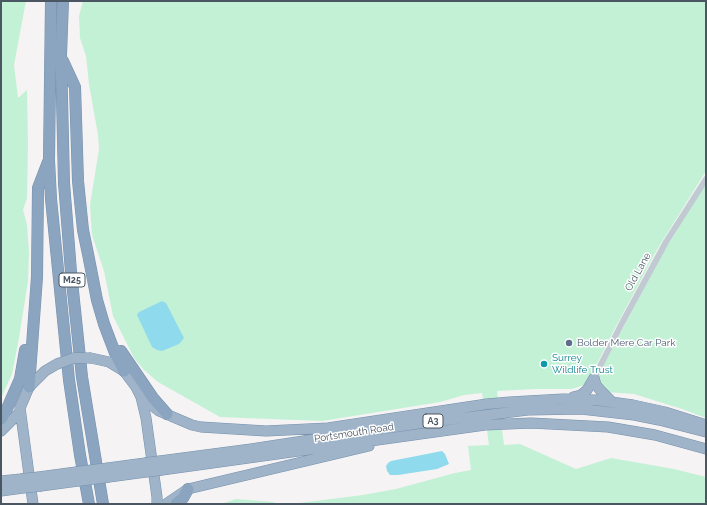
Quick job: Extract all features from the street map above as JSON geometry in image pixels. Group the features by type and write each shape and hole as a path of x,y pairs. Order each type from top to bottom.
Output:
{"highway":[{"name":"M25","path":"51,1 49,160 51,199 69,380 89,504"},
{"name":"M25","path":"63,1 61,55 64,182 71,272 82,377 104,504"},
{"name":"M25","path":"61,55 75,87 77,123 76,162 83,230 97,300 104,324 114,336 121,352 146,388 168,414"},
{"name":"M25","path":"29,387 38,277 38,188 49,160"},
{"path":"104,324 115,353 124,371 136,387 141,397 146,418 157,504"},
{"name":"M25","path":"1,418 16,389 23,368 25,350 32,341"},
{"path":"33,504 19,413 21,402 29,387 45,371 57,364 74,358 91,358 109,362 124,371"},
{"path":"594,378 596,385 612,402"},
{"name":"A3","path":"563,399 581,395 594,378"},
{"name":"A3","path":"141,397 159,411 201,428 266,431 297,430 350,425 510,402 563,399 612,402 665,412 706,425"},
{"name":"Portsmouth Road","path":"1,490 40,481 145,468 421,423 528,410 582,409 634,415 706,432"},
{"path":"1,431 19,413"},
{"name":"Portsmouth Road","path":"161,465 391,438 485,425 531,423 608,427 655,435 706,449"},
{"name":"A3","path":"166,504 188,490 351,451 391,438"},
{"name":"Portsmouth Road","path":"1,482 22,484"},
{"path":"176,504 183,498 188,490"}],"street":[{"name":"Old Lane","path":"594,378 666,242 706,179"}],"green space":[{"path":"1,1 26,1 14,65 18,98 27,90 27,198 23,210 27,225 29,252 28,281 19,338 12,374 1,398"},
{"path":"83,1 706,1 706,171 658,248 591,376 584,385 572,389 497,391 504,445 520,444 576,469 611,458 674,469 706,477 706,504 291,504 363,495 396,489 471,470 468,446 489,445 482,393 464,395 440,402 322,421 220,417 158,382 144,370 134,358 113,316 104,271 92,235 90,205 99,149 86,56 80,38 79,16"},
{"path":"706,183 706,418 634,394 606,392 597,377 664,251"},
{"path":"236,499 273,502 277,504 221,504"}],"water":[{"path":"162,301 166,303 184,338 179,344 162,351 152,347 137,315 139,312"},
{"path":"442,451 445,454 449,464 437,469 398,475 390,475 387,471 386,466 391,461"}],"place":[{"name":"Bolder Mere Car Park","path":"569,343"},
{"name":"Surrey Wildlife Trust","path":"544,364"}]}
